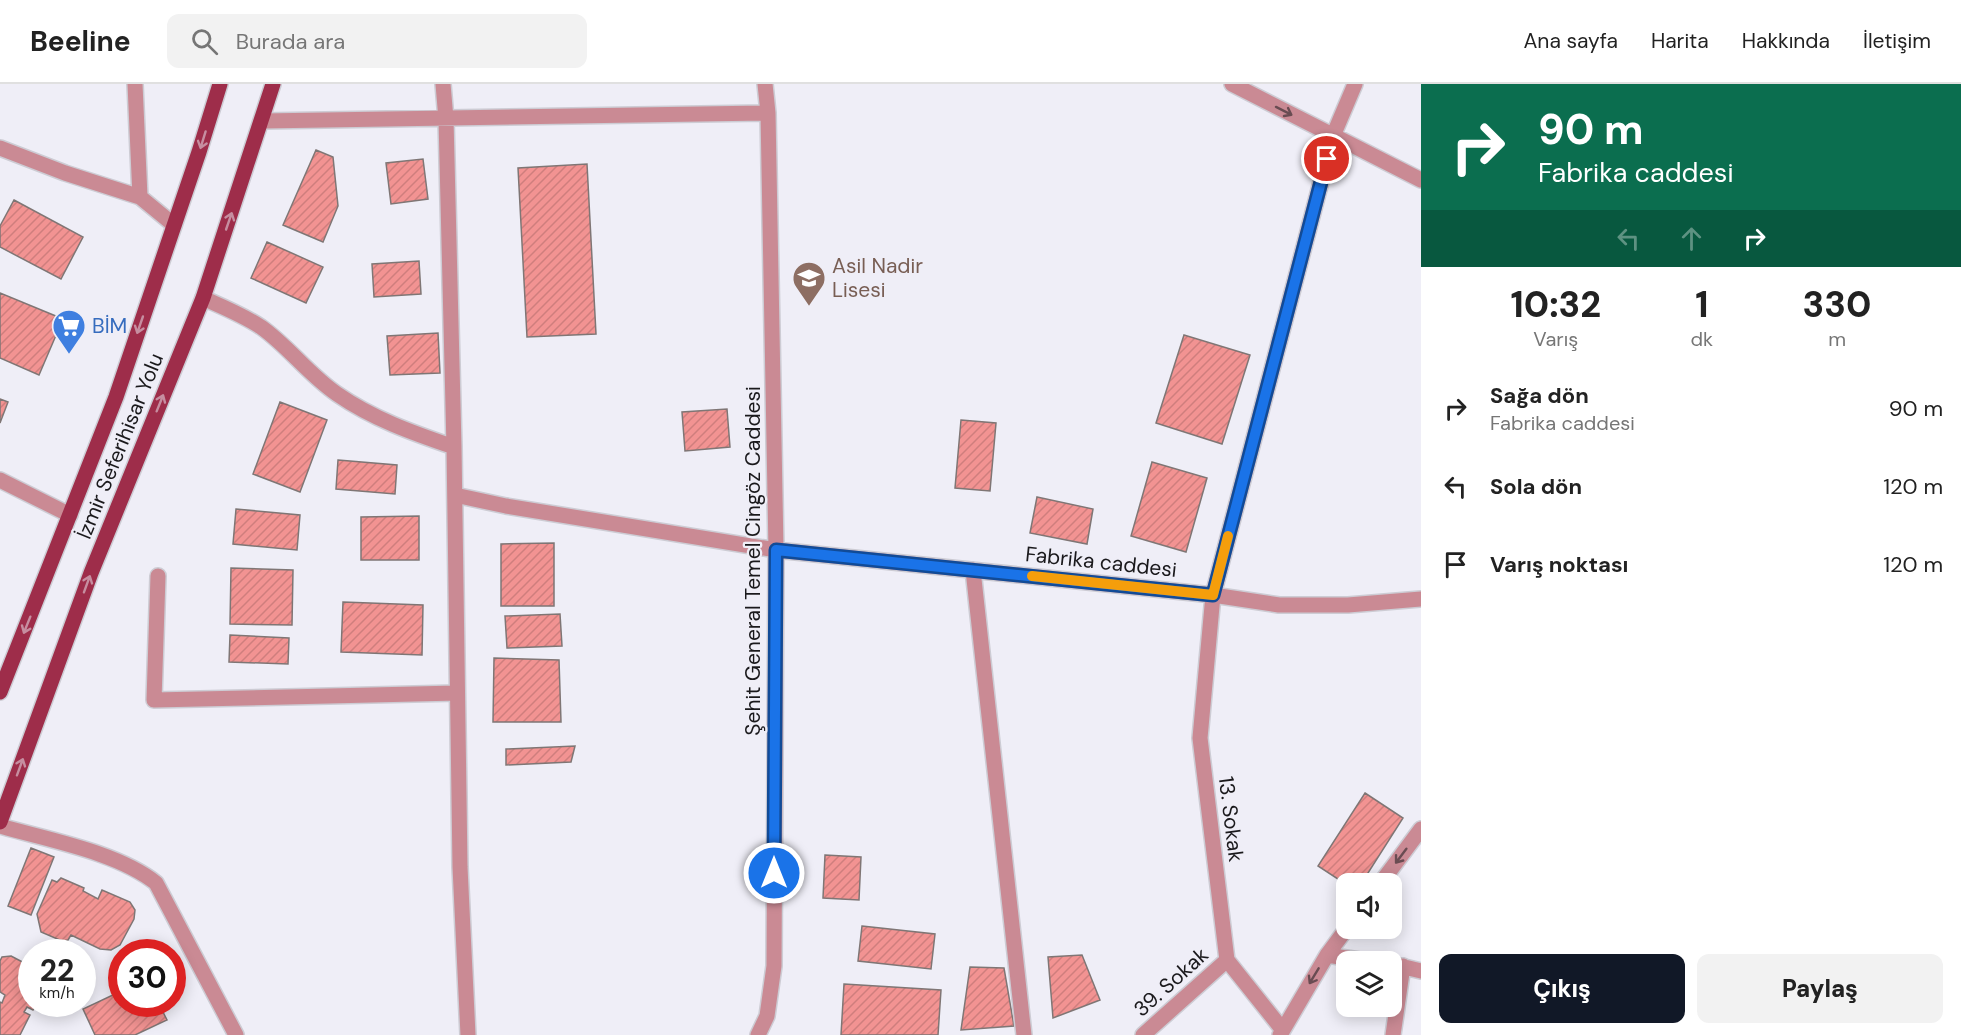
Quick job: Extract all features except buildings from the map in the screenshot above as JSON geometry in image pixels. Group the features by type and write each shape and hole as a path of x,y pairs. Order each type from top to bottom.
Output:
{"main road":[{"name":"İzmir Seferihisar Yolu","path":"0,692 116,397 220,84"},
{"name":"İzmir Seferihisar Yolu","path":"0,824 91,573 203,298 273,84"}],"street":[{"path":"135,84 140,197"},
{"path":"443,84 446,119 454,447 460,867 468,1035"},
{"name":"Şehit General Temel Cingöz Caddesi","path":"758,1035 767,1016 774,966 776,550 768,113 765,84"},
{"path":"1232,84 1421,180"},
{"name":"13. Sokak","path":"1227,960 1200,738 1213,595 1333,136 1355,84"},
{"path":"262,121 768,113"},
{"path":"0,148 64,173 140,197 174,225"},
{"path":"203,298 262,328 319,380 364,411 396,427 454,447"},
{"path":"0,480 70,515"},
{"name":"Fabrika caddesi","path":"455,495 506,506 776,550 1213,595 1279,605 1348,605 1421,599"},
{"path":"973,570 1024,1035"},
{"path":"158,576 154,700 458,693"},
{"path":"0,824 116,860 140,870 156,883 236,1035"},
{"path":"1388,873 1421,829"},
{"path":"1227,960 1281,1032 1339,939"},
{"path":"1327,955 1336,956"},
{"name":"39. Sokak","path":"1143,1035 1227,960"},
{"path":"1402,966 1421,971"},
{"path":"1393,1035 1394,1017"}],"slow traffic":[{"path":"1032,576 1213,595 1228,536"}],"place":[{"name":"Asil Nadir Lisesi","path":"809,307"},
{"name":"BİM","path":"69,355"}],"route":[{"path":"774,873 776,550 1213,595 1327,159"}]}
